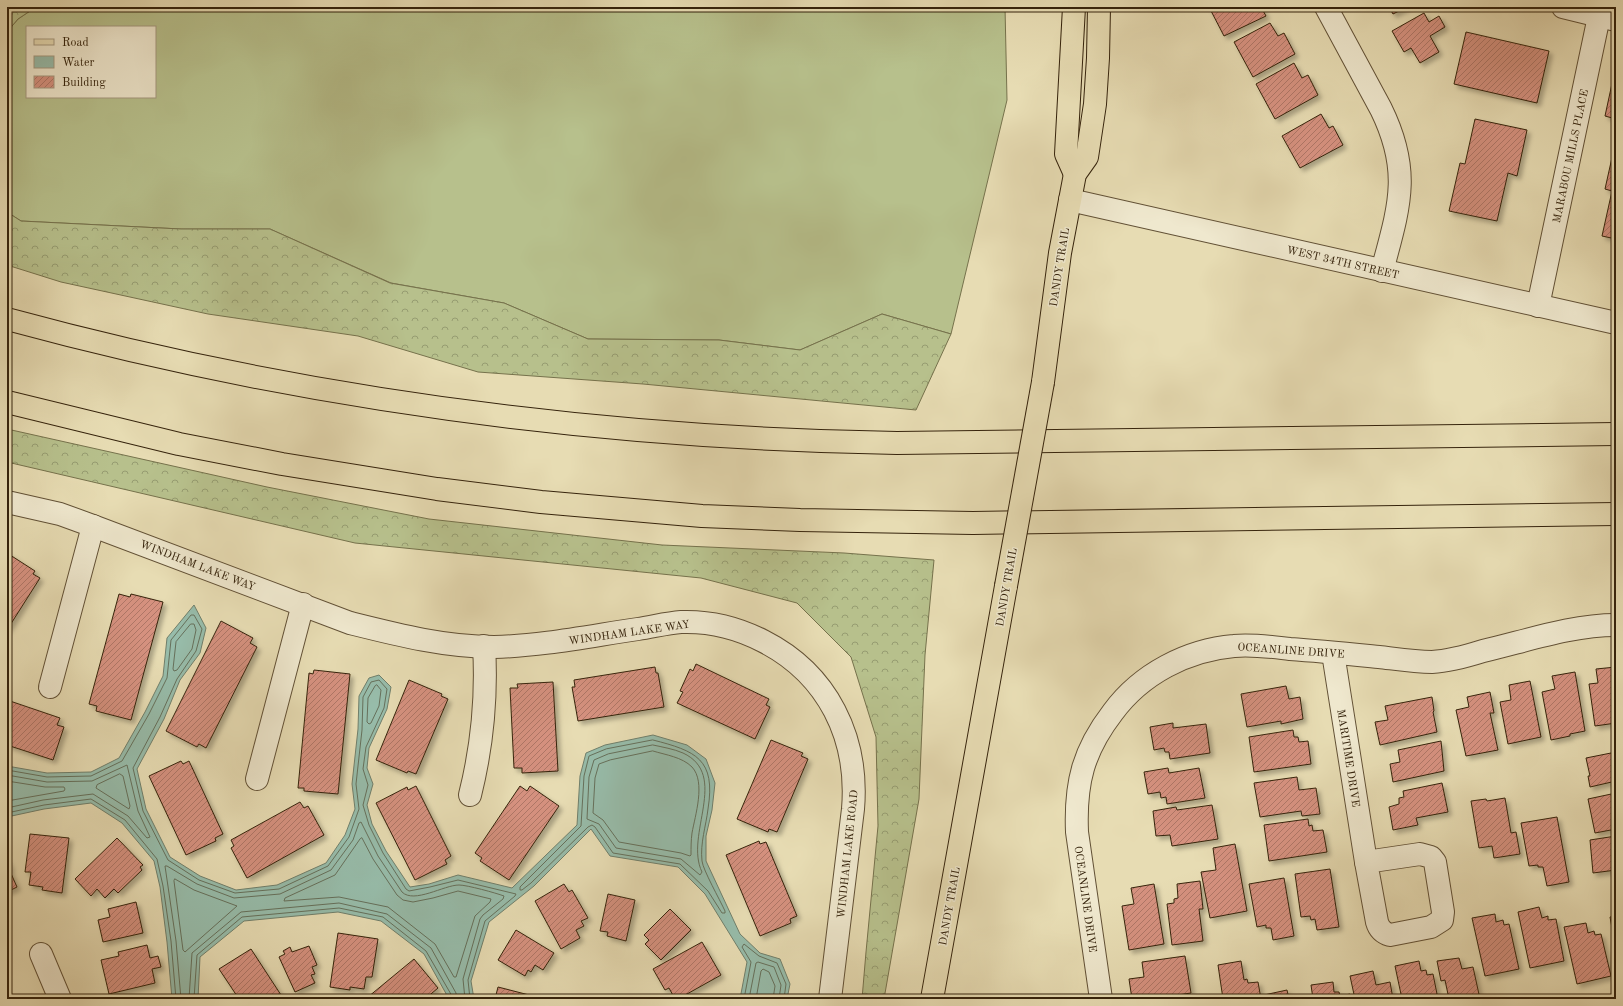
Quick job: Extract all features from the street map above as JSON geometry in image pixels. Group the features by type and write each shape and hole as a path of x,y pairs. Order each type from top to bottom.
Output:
{"main road":[{"path":"1074,7 1066,154 1074,174"},
{"name":"DANDY TRAIL","path":"932,999 1043,382 1060,253 1074,174 1087,157 1095,104 1099,7"},
{"path":"7,319 172,359 303,386 491,415 678,434 820,442 897,443 1616,434"},
{"path":"7,402 179,444 282,464 467,493 541,502 702,516 800,520 973,523 1616,514"}],"street":[{"path":"1326,7 1381,109 1396,146 1399,165 1400,194 1397,214 1382,271"},
{"path":"1562,7 1605,15"},
{"name":"MARABOU MILLS PLACE","path":"1538,306 1605,15"},
{"name":"WEST 34TH STREET","path":"1070,200 1616,323"},
{"name":"WINDHAM LAKE WAY","path":"7,502 60,514 303,604 350,623 399,636 453,645 504,646 552,642 681,622 700,623 719,625 747,634 773,646 789,658"},
{"path":"50,687 93,526"},
{"path":"257,779 303,604"},
{"name":"OCEANLINE DRIVE","path":"1101,999 1078,842 1076,810 1080,781 1085,763 1101,728 1118,705 1131,691 1170,663 1192,654 1235,646 1264,646 1430,662 1458,658 1589,626 1616,625"},
{"path":"470,796 479,752 484,707 484,646"},
{"name":"MARITIME DRIVE","path":"1333,653 1366,862"},
{"name":"WINDHAM LAKE ROAD","path":"789,658 810,677 828,699 842,726 848,743 852,762 855,791 830,999"},
{"path":"41,954 60,999"}],"green space":[{"path":"7,7 36,7 18,19 7,32"},
{"path":"36,7 1005,7 1007,100 951,334 882,314 800,350 719,340 588,339 504,303 391,283 270,229 181,229 21,221 7,212 7,32 18,19"},
{"path":"7,212 21,221 181,229 270,229 390,283 504,303 588,339 719,340 800,350 882,314 951,334 916,410 643,384 478,372 358,336 208,314 61,282 7,265"},
{"path":"7,429 267,487 429,519 662,545 844,553 934,560 925,655 919,799 884,999 862,999 878,826 876,737 851,657 797,603 701,578 355,543 7,462"}],"water":[{"path":"194,605 206,628 200,653 180,680 164,719 137,769 146,809 170,857 200,876 236,890 277,885 326,863 345,835 355,809 352,784 358,729 359,696 369,678 379,675 391,687 387,709 369,748 367,768 373,784 367,805 372,824 386,851 410,887 429,884 458,875 512,888 577,825 580,776 586,753 605,745 653,735 687,745 706,759 715,783 712,810 706,836 706,861 740,934 760,953 780,959 790,984 787,999 740,999 747,962 705,894 678,867 610,856 591,829 534,886 489,922 471,981 474,999 449,999 424,954 381,921 338,912 244,921 200,957 198,999 172,999 160,887 154,861 122,823 91,803 44,809 7,817 7,766 47,773 91,772 119,758 163,676 167,638"}],"building":[{"path":"1209,7 1261,7 1266,16 1224,36"},
{"path":"1389,7 1407,7 1393,14"},
{"path":"1424,13 1429,22 1439,16 1445,27 1430,36 1439,52 1420,63 1411,48 1404,52 1392,31"},
{"path":"1270,23 1278,36 1284,33 1295,54 1253,77 1234,42"},
{"path":"1466,32 1549,51 1537,103 1454,84"},
{"path":"1294,63 1302,78 1308,75 1318,95 1275,119 1256,84"},
{"path":"1616,65 1616,119 1605,116"},
{"path":"1321,114 1329,128 1333,126 1343,145 1300,168 1282,136"},
{"path":"1475,119 1527,130 1517,176 1508,173 1497,221 1449,211 1460,163 1465,164"},
{"path":"1615,144 1616,239 1602,236 1612,191 1605,189"},
{"path":"7,553 35,571 33,574 40,578 7,630"},
{"path":"119,594 130,597 131,594 163,602 131,720 96,711 97,706 89,704"},
{"path":"221,621 253,638 250,643 257,647 206,748 199,744 197,747 166,731"},
{"path":"696,664 769,699 766,705 770,707 755,739 677,703 683,692 680,691 690,669 693,671"},
{"path":"655,667 656,673 658,673 664,707 578,721 572,687 575,687 574,680"},
{"path":"1616,667 1616,723 1595,726 1589,684 1598,683 1596,669"},
{"path":"314,670 350,674 338,794 304,791 304,788 298,788 309,673 313,674"},
{"path":"1575,672 1585,731 1551,740 1542,692 1555,689 1552,676"},
{"path":"409,680 442,694 441,696 448,699 416,774 408,771 407,773 376,760"},
{"path":"1530,681 1541,737 1508,744 1500,702 1511,700 1509,685"},
{"path":"553,682 558,771 522,773 522,768 514,768 510,688 518,688 517,684"},
{"path":"1286,686 1289,699 1300,697 1303,719 1281,724 1281,721 1247,727 1241,694"},
{"path":"1490,692 1494,713 1490,713 1498,750 1466,756 1456,710 1469,707 1467,697"},
{"path":"1432,697 1437,732 1380,745 1375,722 1388,720 1385,706"},
{"path":"7,700 60,718 57,725 64,727 53,760 7,745"},
{"path":"1173,723 1173,728 1206,724 1210,753 1170,759 1169,752 1165,752 1164,748 1154,750 1150,727"},
{"path":"1293,730 1294,737 1298,737 1299,742 1308,741 1311,764 1254,772 1249,737"},
{"path":"771,740 803,753 801,756 808,759 777,832 769,829 768,832 737,819"},
{"path":"1441,741 1444,771 1393,782 1390,764 1400,762 1398,750"},
{"path":"1616,752 1616,781 1590,787 1588,776 1590,776 1586,758"},
{"path":"181,761 183,764 189,761 223,834 215,838 216,841 186,855 149,776"},
{"path":"1168,768 1169,773 1199,768 1205,798 1167,804 1166,797 1161,798 1160,792 1148,794 1144,772"},
{"path":"1297,777 1299,790 1316,788 1320,814 1302,816 1301,811 1260,817 1254,783"},
{"path":"1442,783 1448,812 1416,818 1418,825 1393,830 1389,807 1399,804 1399,798 1404,797 1403,791"},
{"path":"416,786 451,856 445,860 447,864 415,880 376,803 407,787 408,790"},
{"path":"520,786 527,791 530,786 559,806 509,880 480,861 482,858 475,853"},
{"path":"1616,793 1616,829 1595,833 1588,799"},
{"path":"1505,798 1511,833 1516,832 1520,854 1494,858 1492,846 1479,848 1471,801 1486,799 1487,801"},
{"path":"300,802 304,808 308,806 324,835 247,878 231,848 234,846 231,840"},
{"path":"1212,805 1218,839 1172,846 1170,835 1156,836 1153,811 1176,807 1177,810"},
{"path":"1557,817 1569,882 1547,886 1543,867 1538,867 1538,865 1529,866 1521,823"},
{"path":"1308,819 1309,826 1312,825 1313,831 1323,830 1327,852 1269,861 1264,825"},
{"path":"30,834 69,838 62,893 42,890 43,887 29,885 31,872 25,872"},
{"path":"1616,836 1616,870 1593,873 1590,840"},
{"path":"117,838 143,865 140,867 142,870 118,893 114,889 105,898 97,889 91,896 75,879"},
{"path":"759,841 760,844 766,842 797,916 790,919 791,923 760,936 726,855"},
{"path":"1235,844 1247,911 1210,918 1201,872 1216,870 1213,848"},
{"path":"7,859 11,868 9,869 17,887 7,892"},
{"path":"1330,869 1339,927 1317,930 1315,919 1311,920 1310,916 1301,917 1295,874"},
{"path":"1284,878 1294,936 1273,940 1271,928 1266,928 1266,925 1257,927 1249,884"},
{"path":"1200,881 1203,909 1199,909 1203,941 1172,945 1167,904 1174,903 1174,899 1178,898 1177,884"},
{"path":"564,884 569,892 572,890 588,918 581,921 584,926 576,930 580,938 561,949 535,901"},
{"path":"1154,884 1164,944 1129,950 1122,906 1134,904 1131,888"},
{"path":"608,894 635,900 626,941 607,936 608,932 600,931"},
{"path":"136,902 143,933 103,942 98,920 110,917 108,909"},
{"path":"1539,907 1542,918 1548,916 1548,920 1556,919 1564,961 1530,968 1518,912"},
{"path":"670,909 691,930 661,960 645,944 649,940 644,935"},
{"path":"1495,914 1496,922 1503,920 1504,925 1509,924 1519,969 1485,976 1472,918"},
{"path":"1616,916 1616,950 1610,917"},
{"path":"1586,923 1588,933 1594,931 1595,935 1601,934 1611,976 1577,984 1564,927"},
{"path":"516,930 554,953 543,970 535,965 531,972 528,970 525,976 498,960"},
{"path":"338,933 378,939 372,977 366,977 364,989 350,987 350,990 330,987"},
{"path":"702,942 721,975 678,999 675,999 669,988 665,990 653,969"},
{"path":"147,945 150,958 158,956 161,967 152,969 155,983 109,994 101,960 119,956 118,952"},
{"path":"309,946 317,965 312,967 315,974 311,975 315,983 295,992 279,957 285,954 283,951 290,947 292,952"},
{"path":"251,949 281,995 275,999 239,999 219,969"},
{"path":"1185,956 1191,993 1151,999 1132,999 1129,979 1144,977 1142,962"},
{"path":"1459,958 1462,969 1473,967 1480,999 1449,999 1445,980 1441,981 1437,961"},
{"path":"414,959 438,988 425,999 370,999 368,997"},
{"path":"1241,961 1244,980 1247,979 1248,983 1258,982 1261,999 1223,999 1218,965"},
{"path":"1419,961 1421,971 1426,970 1427,975 1433,974 1438,999 1402,999 1395,966"},
{"path":"1373,971 1376,985 1390,982 1393,999 1355,999 1350,976"},
{"path":"1333,982 1334,992 1339,992 1340,996 1350,994 1350,999 1313,999 1311,985"},
{"path":"498,987 533,996 532,999 495,999"},
{"path":"1287,990 1289,999 1266,999 1264,995"}]}
